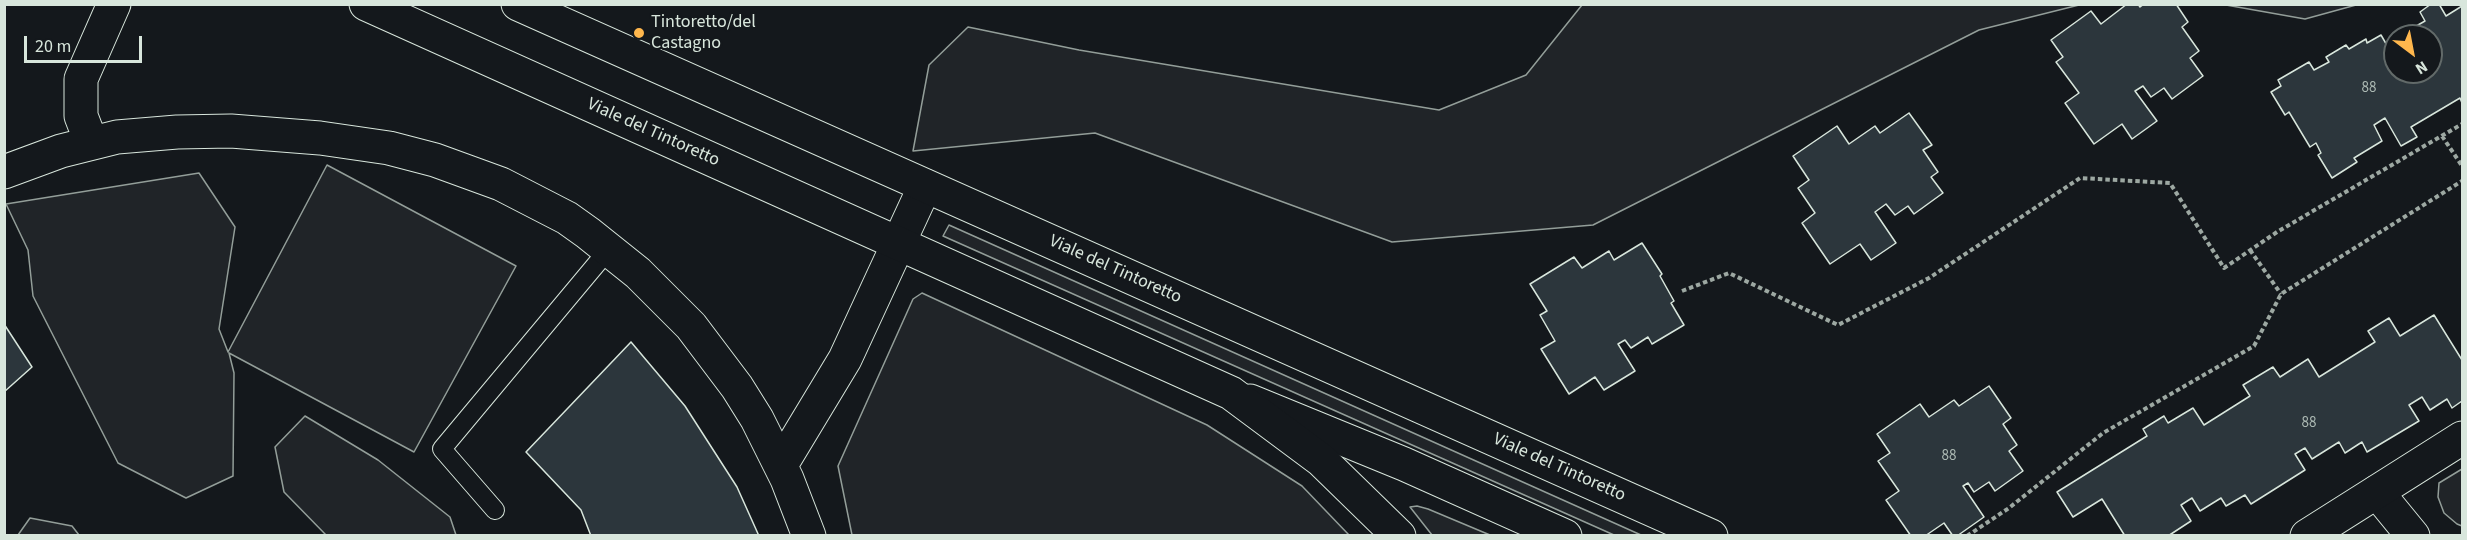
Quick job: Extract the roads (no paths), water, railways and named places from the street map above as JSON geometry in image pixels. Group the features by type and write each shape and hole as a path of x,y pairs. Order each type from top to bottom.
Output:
{"main road":[{"path":"91,142 81,116 81,79 114,4"},
{"name":"Viale del Tintoretto","path":"366,4 1231,393 1321,460 1399,536"},
{"name":"Viale del Tintoretto","path":"518,4 1712,536"},
{"path":"4,172 91,142 145,134 220,131 320,138 389,148 435,160 501,184 567,218 609,249 665,299 709,349 752,411 781,465 809,536"},
{"path":"781,465 845,359 925,186"},
{"path":"1231,393 1404,464 1565,536"},
{"path":"2307,536 2463,438"},
{"path":"2377,492 2413,536"}],"lane":[{"path":"495,510 442,449 609,249"}],"place":[{"name":"Tintoretto/del Castagno","path":"639,33"}]}
